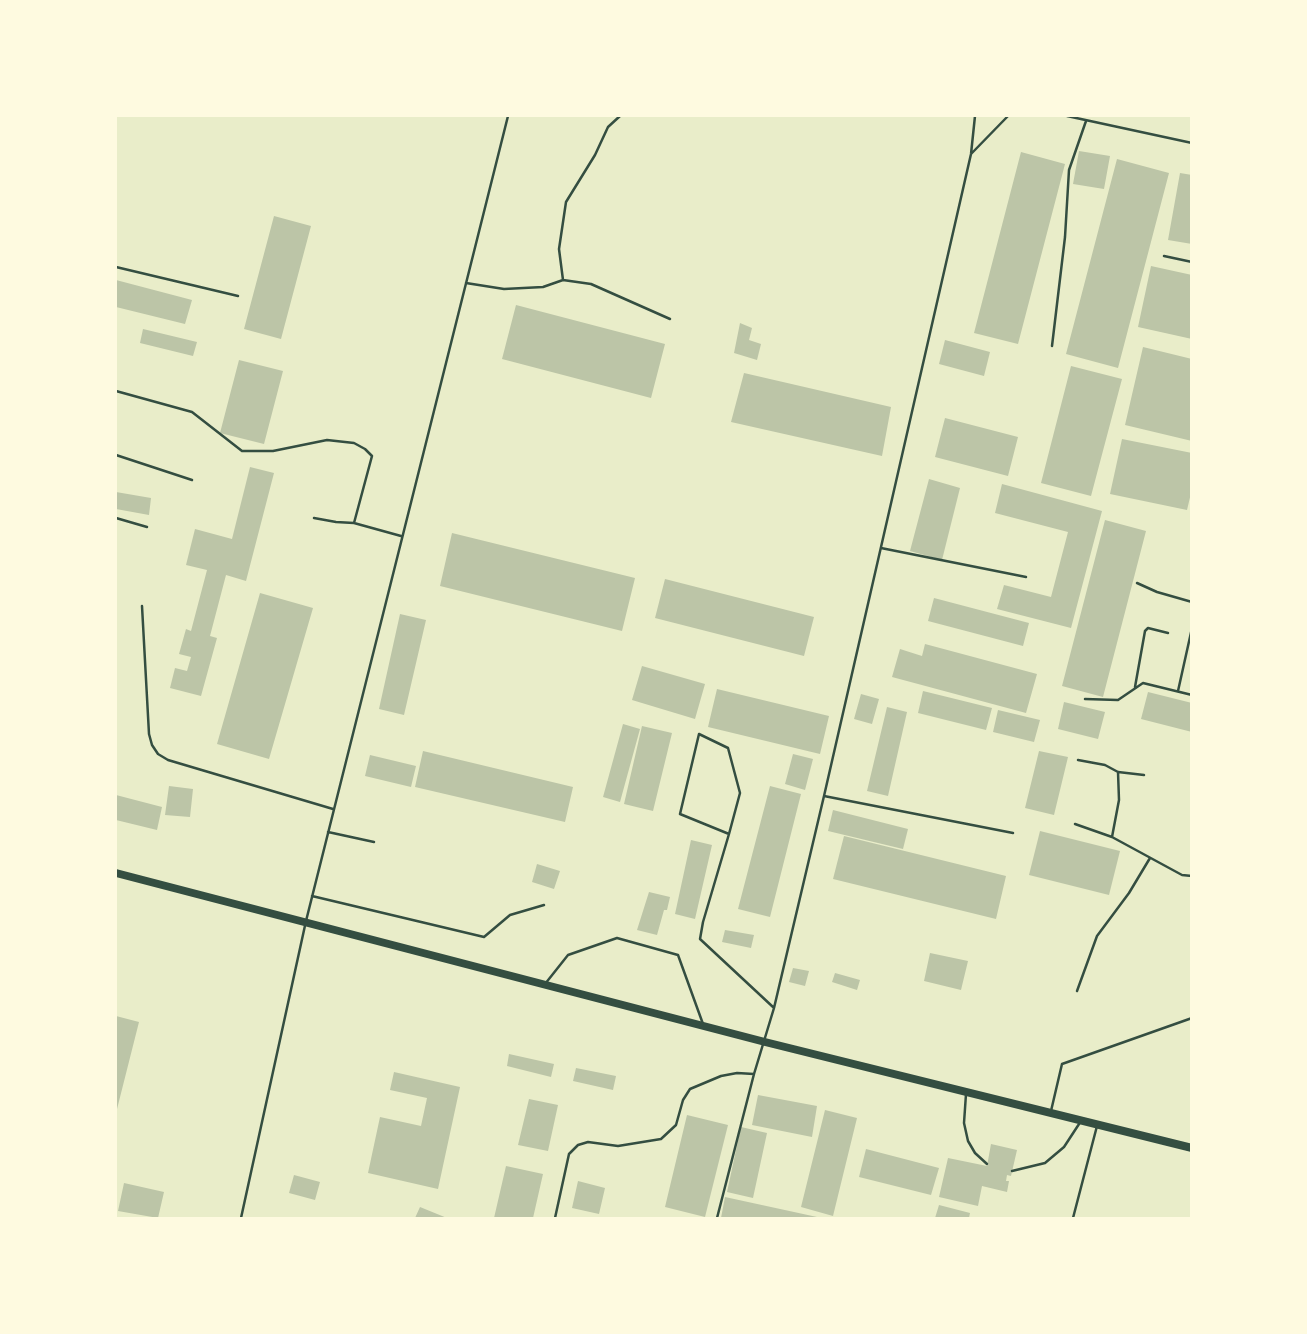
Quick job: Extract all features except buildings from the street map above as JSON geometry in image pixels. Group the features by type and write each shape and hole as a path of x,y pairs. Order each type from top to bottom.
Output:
{"main road":[{"path":"116,873 765,1042 1192,1148"}],"lane":[{"path":"241,1219 333,809 508,116"},
{"path":"563,280 559,248 566,202 595,155 608,127 620,116"},
{"path":"717,1219 754,1074 774,1009 824,796 971,154 975,116"},
{"path":"971,154 1008,116"},
{"path":"1067,116 1192,143"},
{"path":"1052,345 1065,237 1069,170 1086,121"},
{"path":"1164,256 1192,262"},
{"path":"116,267 238,296"},
{"path":"466,283 504,289 543,287 563,280 591,284 670,319"},
{"path":"116,391 192,412 243,451 274,451 327,440 354,443 365,449 372,456 354,523"},
{"path":"116,455 192,480"},
{"path":"116,517 147,527"},
{"path":"314,518 354,523 402,536"},
{"path":"881,548 1026,577"},
{"path":"1137,583 1192,602"},
{"path":"142,606 149,734 152,746 158,754 168,760 333,809"},
{"path":"1135,687 1145,631 1148,628 1168,633"},
{"path":"1178,691 1192,628"},
{"path":"1086,699 1118,700 1143,683 1192,695"},
{"path":"729,834 680,814 699,734 728,748 740,793 729,834 700,939 774,1009"},
{"path":"1078,760 1105,765 1118,772 1144,775"},
{"path":"1112,837 1119,800 1118,772"},
{"path":"824,796 1013,833"},
{"path":"1075,824 1112,837 1182,875 1192,876"},
{"path":"328,832 374,842"},
{"path":"1077,991 1097,936 1129,893 1150,858"},
{"path":"312,896 484,937 510,915 544,905"},
{"path":"545,984 568,955 617,938 678,955 703,1025"},
{"path":"1050,1114 1062,1064 1192,1018"},
{"path":"555,1219 569,1154 578,1145 588,1142 618,1146 661,1139 676,1125 683,1100 690,1089 721,1076 754,1074"},
{"path":"966,1092 964,1123 968,1141 975,1153 987,1164"},
{"path":"1012,1171 1045,1163 1064,1147 1081,1121"},
{"path":"1073,1219 1097,1126"}]}
